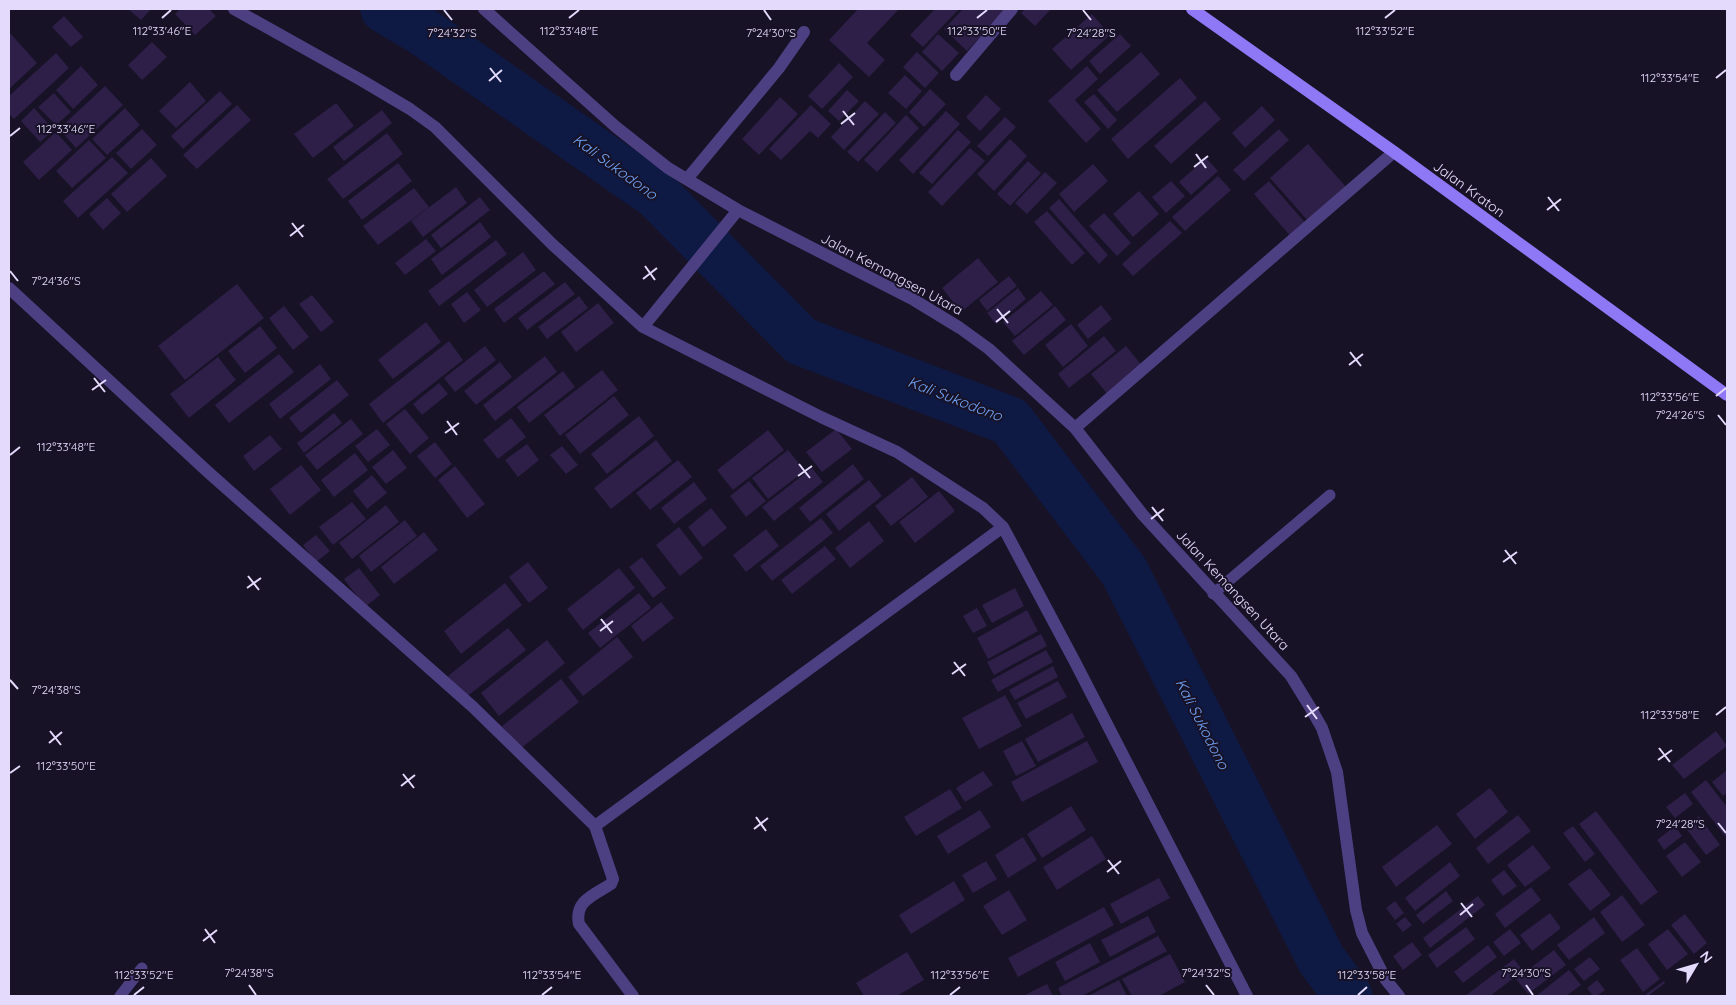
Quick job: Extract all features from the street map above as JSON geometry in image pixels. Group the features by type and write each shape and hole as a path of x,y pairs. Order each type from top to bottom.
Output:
{"street":[{"path":"234,9 362,80 410,109 434,127 552,244 643,327 821,417 897,452 983,508 1003,527 1075,662 1246,996"},
{"name":"Jalan Kemangsen Utara","path":"484,9 616,127 686,180 738,210 914,300 960,328 989,349 1075,428 1143,515 1214,594 1258,637 1291,676 1322,728 1337,772 1356,910 1362,933 1386,980 1399,996"},
{"path":"956,75 1012,9"},
{"name":"Jalan Kraton","path":"1192,9 1394,152 1727,396"},
{"path":"686,180 779,68 804,32"},
{"path":"1075,428 1394,152"},
{"path":"643,327 738,210"},
{"path":"9,288 208,472 473,707 595,826 613,879 611,884 582,904 578,910 579,924 633,996"},
{"path":"595,826 1003,527"}],"lane":[{"path":"1214,594 1330,495"},
{"path":"120,996 142,968"}],"building":[{"path":"128,9 151,9 141,20"},
{"path":"180,9 209,9 216,16 195,35 175,14"},
{"path":"858,9 899,9 867,43 885,60 869,77 829,40"},
{"path":"935,9 959,9 923,47 910,35"},
{"path":"963,9 1007,9 967,51 944,29"},
{"path":"1025,9 1051,9 1035,26 1021,13"},
{"path":"1092,14 1110,35 1071,70 1052,49"},
{"path":"64,16 83,37 71,47 52,27"},
{"path":"9,32 37,63 9,89"},
{"path":"938,34 959,53 942,71 922,52"},
{"path":"1120,34 1131,46 1100,74 1089,61"},
{"path":"152,42 167,57 142,80 128,65"},
{"path":"917,52 939,73 925,88 903,67"},
{"path":"1141,52 1160,74 1117,112 1097,90"},
{"path":"56,53 69,68 14,119 9,114 9,96"},
{"path":"839,63 853,77 822,109 808,96"},
{"path":"81,66 98,85 73,109 56,90"},
{"path":"1087,66 1098,79 1075,100 1101,129 1086,143 1048,101"},
{"path":"905,75 922,91 906,109 888,93"},
{"path":"1180,78 1197,98 1128,159 1111,139"},
{"path":"190,82 206,101 176,128 159,111"},
{"path":"105,86 123,105 76,148 59,129"},
{"path":"930,89 946,104 924,127 909,112"},
{"path":"847,90 859,101 839,121 828,111"},
{"path":"220,91 232,104 183,149 171,136"},
{"path":"54,93 71,112 56,125 38,107"},
{"path":"1094,94 1117,120 1108,129 1084,102"},
{"path":"986,95 1001,109 980,131 966,117"},
{"path":"780,97 798,114 759,155 742,139"},
{"path":"865,101 879,114 844,150 831,137"},
{"path":"1205,101 1221,119 1171,164 1154,146"},
{"path":"336,103 354,126 313,158 294,134"},
{"path":"237,105 251,120 197,169 183,155"},
{"path":"811,105 831,124 818,138 810,131 781,160 769,149"},
{"path":"1262,106 1275,120 1245,148 1232,133"},
{"path":"34,108 54,130 40,142 21,121"},
{"path":"125,108 140,125 107,155 92,139"},
{"path":"382,110 392,123 344,161 333,147"},
{"path":"946,111 960,124 913,174 899,160"},
{"path":"885,112 896,123 858,162 847,152"},
{"path":"906,115 919,128 877,172 864,160"},
{"path":"1005,117 1016,127 988,156 977,146"},
{"path":"142,129 157,145 131,169 116,153"},
{"path":"1279,129 1289,140 1244,181 1233,170"},
{"path":"958,130 971,142 932,184 919,173"},
{"path":"56,132 72,150 39,180 23,162"},
{"path":"387,133 403,154 343,199 327,179"},
{"path":"1010,139 1027,156 994,191 977,174"},
{"path":"89,140 106,158 72,188 56,171"},
{"path":"1308,144 1347,188 1309,222 1270,178"},
{"path":"970,148 985,161 942,206 928,192"},
{"path":"112,157 128,173 78,218 63,201"},
{"path":"151,158 167,176 127,212 111,194"},
{"path":"1206,158 1218,171 1191,195 1179,182"},
{"path":"1028,161 1041,173 1010,206 997,194"},
{"path":"398,163 412,181 362,220 348,201"},
{"path":"1093,164 1108,181 1074,212 1059,194"},
{"path":"1045,172 1057,183 1027,214 1015,203"},
{"path":"1218,176 1231,190 1185,231 1172,217"},
{"path":"1171,181 1185,196 1166,213 1152,197"},
{"path":"1269,181 1308,226 1293,239 1254,194"},
{"path":"456,187 467,203 423,237 411,221"},
{"path":"414,188 429,207 378,245 363,226"},
{"path":"1139,191 1159,214 1133,237 1113,214"},
{"path":"480,197 490,210 441,248 431,235"},
{"path":"107,198 121,213 103,230 89,214"},
{"path":"1059,199 1108,255 1099,264 1049,208"},
{"path":"1047,211 1085,253 1072,265 1034,222"},
{"path":"1104,213 1131,243 1117,256 1089,226"},
{"path":"1170,221 1182,233 1133,276 1122,264"},
{"path":"480,222 491,237 442,275 431,259"},
{"path":"426,239 436,251 405,275 395,263"},
{"path":"496,240 507,254 439,306 428,291"},
{"path":"523,252 536,270 487,307 474,290"},
{"path":"978,258 998,282 961,312 942,288"},
{"path":"544,271 555,284 504,323 494,309"},
{"path":"1009,276 1017,286 987,311 979,300"},
{"path":"565,282 575,294 527,330 518,318"},
{"path":"237,284 264,318 185,380 158,346"},
{"path":"1018,288 1026,299 996,324 987,313"},
{"path":"1041,291 1053,305 1015,336 1003,322"},
{"path":"467,292 481,310 464,323 451,304"},
{"path":"312,295 334,322 321,332 299,304"},
{"path":"579,296 588,308 547,339 538,327"},
{"path":"598,303 614,323 576,352 561,332"},
{"path":"1101,305 1112,319 1088,339 1077,325"},
{"path":"284,306 309,337 293,350 269,318"},
{"path":"1055,306 1066,320 1024,355 1012,341"},
{"path":"426,322 441,342 393,379 378,360"},
{"path":"1071,324 1088,346 1063,367 1045,345"},
{"path":"260,326 277,348 245,373 228,351"},
{"path":"1104,336 1116,351 1069,388 1058,374"},
{"path":"449,341 463,360 383,423 369,404"},
{"path":"485,346 496,360 455,392 444,378"},
{"path":"1126,346 1144,368 1109,396 1091,374"},
{"path":"279,354 294,372 229,423 215,405"},
{"path":"545,356 557,372 495,421 483,405"},
{"path":"218,357 236,380 189,418 170,394"},
{"path":"500,362 512,377 476,405 464,391"},
{"path":"320,364 331,379 280,419 269,404"},
{"path":"602,370 618,390 560,436 544,415"},
{"path":"563,371 575,387 529,423 517,407"},
{"path":"337,380 349,395 301,433 289,418"},
{"path":"439,383 448,394 422,415 413,404"},
{"path":"614,396 629,415 580,454 565,435"},
{"path":"405,409 429,438 410,454 386,424"},
{"path":"334,413 342,423 304,453 297,443"},
{"path":"639,416 654,436 607,474 591,454"},
{"path":"511,418 526,437 498,459 483,440"},
{"path":"351,419 363,434 317,470 305,455"},
{"path":"377,429 390,445 368,462 355,446"},
{"path":"836,429 852,449 822,472 806,452"},
{"path":"768,430 784,450 733,490 717,470"},
{"path":"270,435 282,449 254,471 243,456"},
{"path":"656,440 672,461 611,509 594,488"},
{"path":"435,442 452,464 435,478 417,456"},
{"path":"527,444 539,460 518,477 505,460"},
{"path":"562,446 578,465 566,474 550,455"},
{"path":"393,450 407,468 386,484 372,467"},
{"path":"788,450 805,471 768,499 752,478"},
{"path":"355,453 368,470 334,497 321,480"},
{"path":"678,460 692,477 650,510 636,493"},
{"path":"853,464 864,479 810,522 799,508"},
{"path":"301,465 321,490 290,515 270,489"},
{"path":"455,466 485,504 467,518 438,480"},
{"path":"812,468 823,482 774,521 762,507"},
{"path":"372,475 387,493 367,509 353,491"},
{"path":"912,477 928,497 891,526 875,506"},
{"path":"869,480 882,496 839,531 826,514"},
{"path":"749,481 766,501 746,517 730,496"},
{"path":"694,482 707,499 674,524 661,508"},
{"path":"939,491 955,511 915,543 899,522"},
{"path":"352,502 366,519 333,545 319,527"},
{"path":"386,505 399,522 352,559 339,543"},
{"path":"711,508 727,528 703,547 688,527"},
{"path":"821,518 833,533 772,581 760,566"},
{"path":"405,520 417,536 371,572 359,556"},
{"path":"869,521 884,541 850,568 835,548"},
{"path":"679,527 703,558 680,576 656,545"},
{"path":"766,529 779,546 746,572 733,555"},
{"path":"424,532 438,550 394,584 381,567"},
{"path":"316,535 330,551 316,562 303,545"},
{"path":"825,546 836,559 792,594 781,580"},
{"path":"642,557 666,588 653,598 629,567"},
{"path":"528,562 548,588 529,603 509,577"},
{"path":"359,568 380,595 365,607 344,579"},
{"path":"619,568 635,588 583,630 567,609"},
{"path":"505,583 522,605 461,654 444,631"},
{"path":"1015,588 1024,606 992,623 982,605"},
{"path":"639,593 651,608 600,648 588,633"},
{"path":"661,602 674,618 643,642 631,626"},
{"path":"977,608 987,626 973,633 963,616"},
{"path":"1027,610 1038,631 988,659 977,638"},
{"path":"508,628 526,650 465,698 448,676"},
{"path":"1041,634 1047,646 994,675 987,662"},
{"path":"617,637 633,657 583,696 568,677"},
{"path":"547,640 565,663 499,716 481,693"},
{"path":"1046,650 1053,662 998,692 991,680"},
{"path":"1053,666 1058,677 1015,700 1009,690"},
{"path":"561,679 579,702 520,749 502,726"},
{"path":"1058,681 1067,697 1026,719 1017,703"},
{"path":"1005,695 1022,726 979,749 962,718"},
{"path":"1072,713 1085,737 1038,762 1025,739"},
{"path":"1716,731 1727,746 1684,779 1672,765"},
{"path":"1022,741 1036,766 1016,776 1003,751"},
{"path":"1087,741 1098,762 1022,802 1011,782"},
{"path":"1727,770 1727,793 1723,796 1712,782"},
{"path":"983,771 993,785 965,802 956,788"},
{"path":"1706,780 1727,807 1727,834 1725,836 1691,792"},
{"path":"1490,788 1508,812 1475,839 1456,814"},
{"path":"950,789 962,808 916,836 904,817"},
{"path":"1685,793 1693,804 1675,818 1666,807"},
{"path":"1071,806 1086,830 1042,858 1027,834"},
{"path":"980,810 991,827 948,854 937,836"},
{"path":"1596,811 1658,892 1641,905 1579,824"},
{"path":"1518,815 1531,831 1488,864 1476,848"},
{"path":"1699,816 1720,845 1706,855 1685,827"},
{"path":"1437,825 1452,844 1396,887 1382,867"},
{"path":"1573,826 1595,854 1585,862 1563,833"},
{"path":"1675,826 1682,836 1664,850 1657,840"},
{"path":"1092,836 1106,859 1057,890 1043,867"},
{"path":"1023,837 1037,860 1008,878 995,855"},
{"path":"1685,842 1701,862 1682,877 1666,856"},
{"path":"1533,845 1551,868 1525,887 1507,865"},
{"path":"986,861 997,879 973,893 962,875"},
{"path":"1450,862 1460,876 1415,911 1405,898"},
{"path":"1590,868 1611,895 1590,911 1568,884"},
{"path":"1504,870 1517,886 1503,896 1491,880"},
{"path":"1159,878 1170,898 1121,924 1110,904"},
{"path":"954,881 965,900 911,934 899,915"},
{"path":"1531,887 1541,900 1505,928 1495,914"},
{"path":"1009,890 1027,920 1002,935 983,906"},
{"path":"1446,891 1453,901 1423,924 1416,915"},
{"path":"1622,895 1645,925 1622,942 1600,912"},
{"path":"1478,896 1485,905 1430,948 1423,938"},
{"path":"1395,901 1404,913 1395,920 1386,908"},
{"path":"1104,907 1114,925 1018,977 1008,958"},
{"path":"1550,913 1561,928 1532,951 1520,935"},
{"path":"1685,914 1707,943 1694,954 1671,925"},
{"path":"1148,916 1156,932 1110,957 1101,940"},
{"path":"1405,917 1412,925 1403,932 1396,924"},
{"path":"1594,917 1605,933 1569,960 1557,945"},
{"path":"1466,927 1475,939 1437,968 1428,955"},
{"path":"1510,929 1521,943 1504,956 1493,942"},
{"path":"1668,929 1688,954 1667,970 1648,944"},
{"path":"1158,936 1167,951 1082,996 1062,996 1058,988"},
{"path":"1412,942 1422,955 1403,970 1393,956"},
{"path":"1090,943 1100,962 1065,981 1055,962"},
{"path":"1488,945 1497,957 1463,983 1454,972"},
{"path":"1637,948 1660,979 1643,992 1620,960"},
{"path":"1554,950 1566,965 1528,994 1516,979"},
{"path":"907,952 924,980 897,996 864,996 856,983"},
{"path":"1170,954 1185,982 1159,996 1132,996 1122,979"},
{"path":"1590,957 1600,969 1584,981 1574,969"},
{"path":"1514,959 1523,971 1490,996 1465,996"},
{"path":"1569,970 1581,985 1566,996 1536,996"},
{"path":"1119,980 1127,996 1088,996"},
{"path":"1597,980 1605,990 1597,996 1593,996 1587,988"},
{"path":"1664,981 1665,983 1648,996 1646,994"},
{"path":"1047,984 1053,996 1023,996"}],"waterway":[{"name":"Kali Sukodono","path":"385,9 422,31 657,195 801,341 1010,421 1124,571 1321,959 1348,996"}]}
